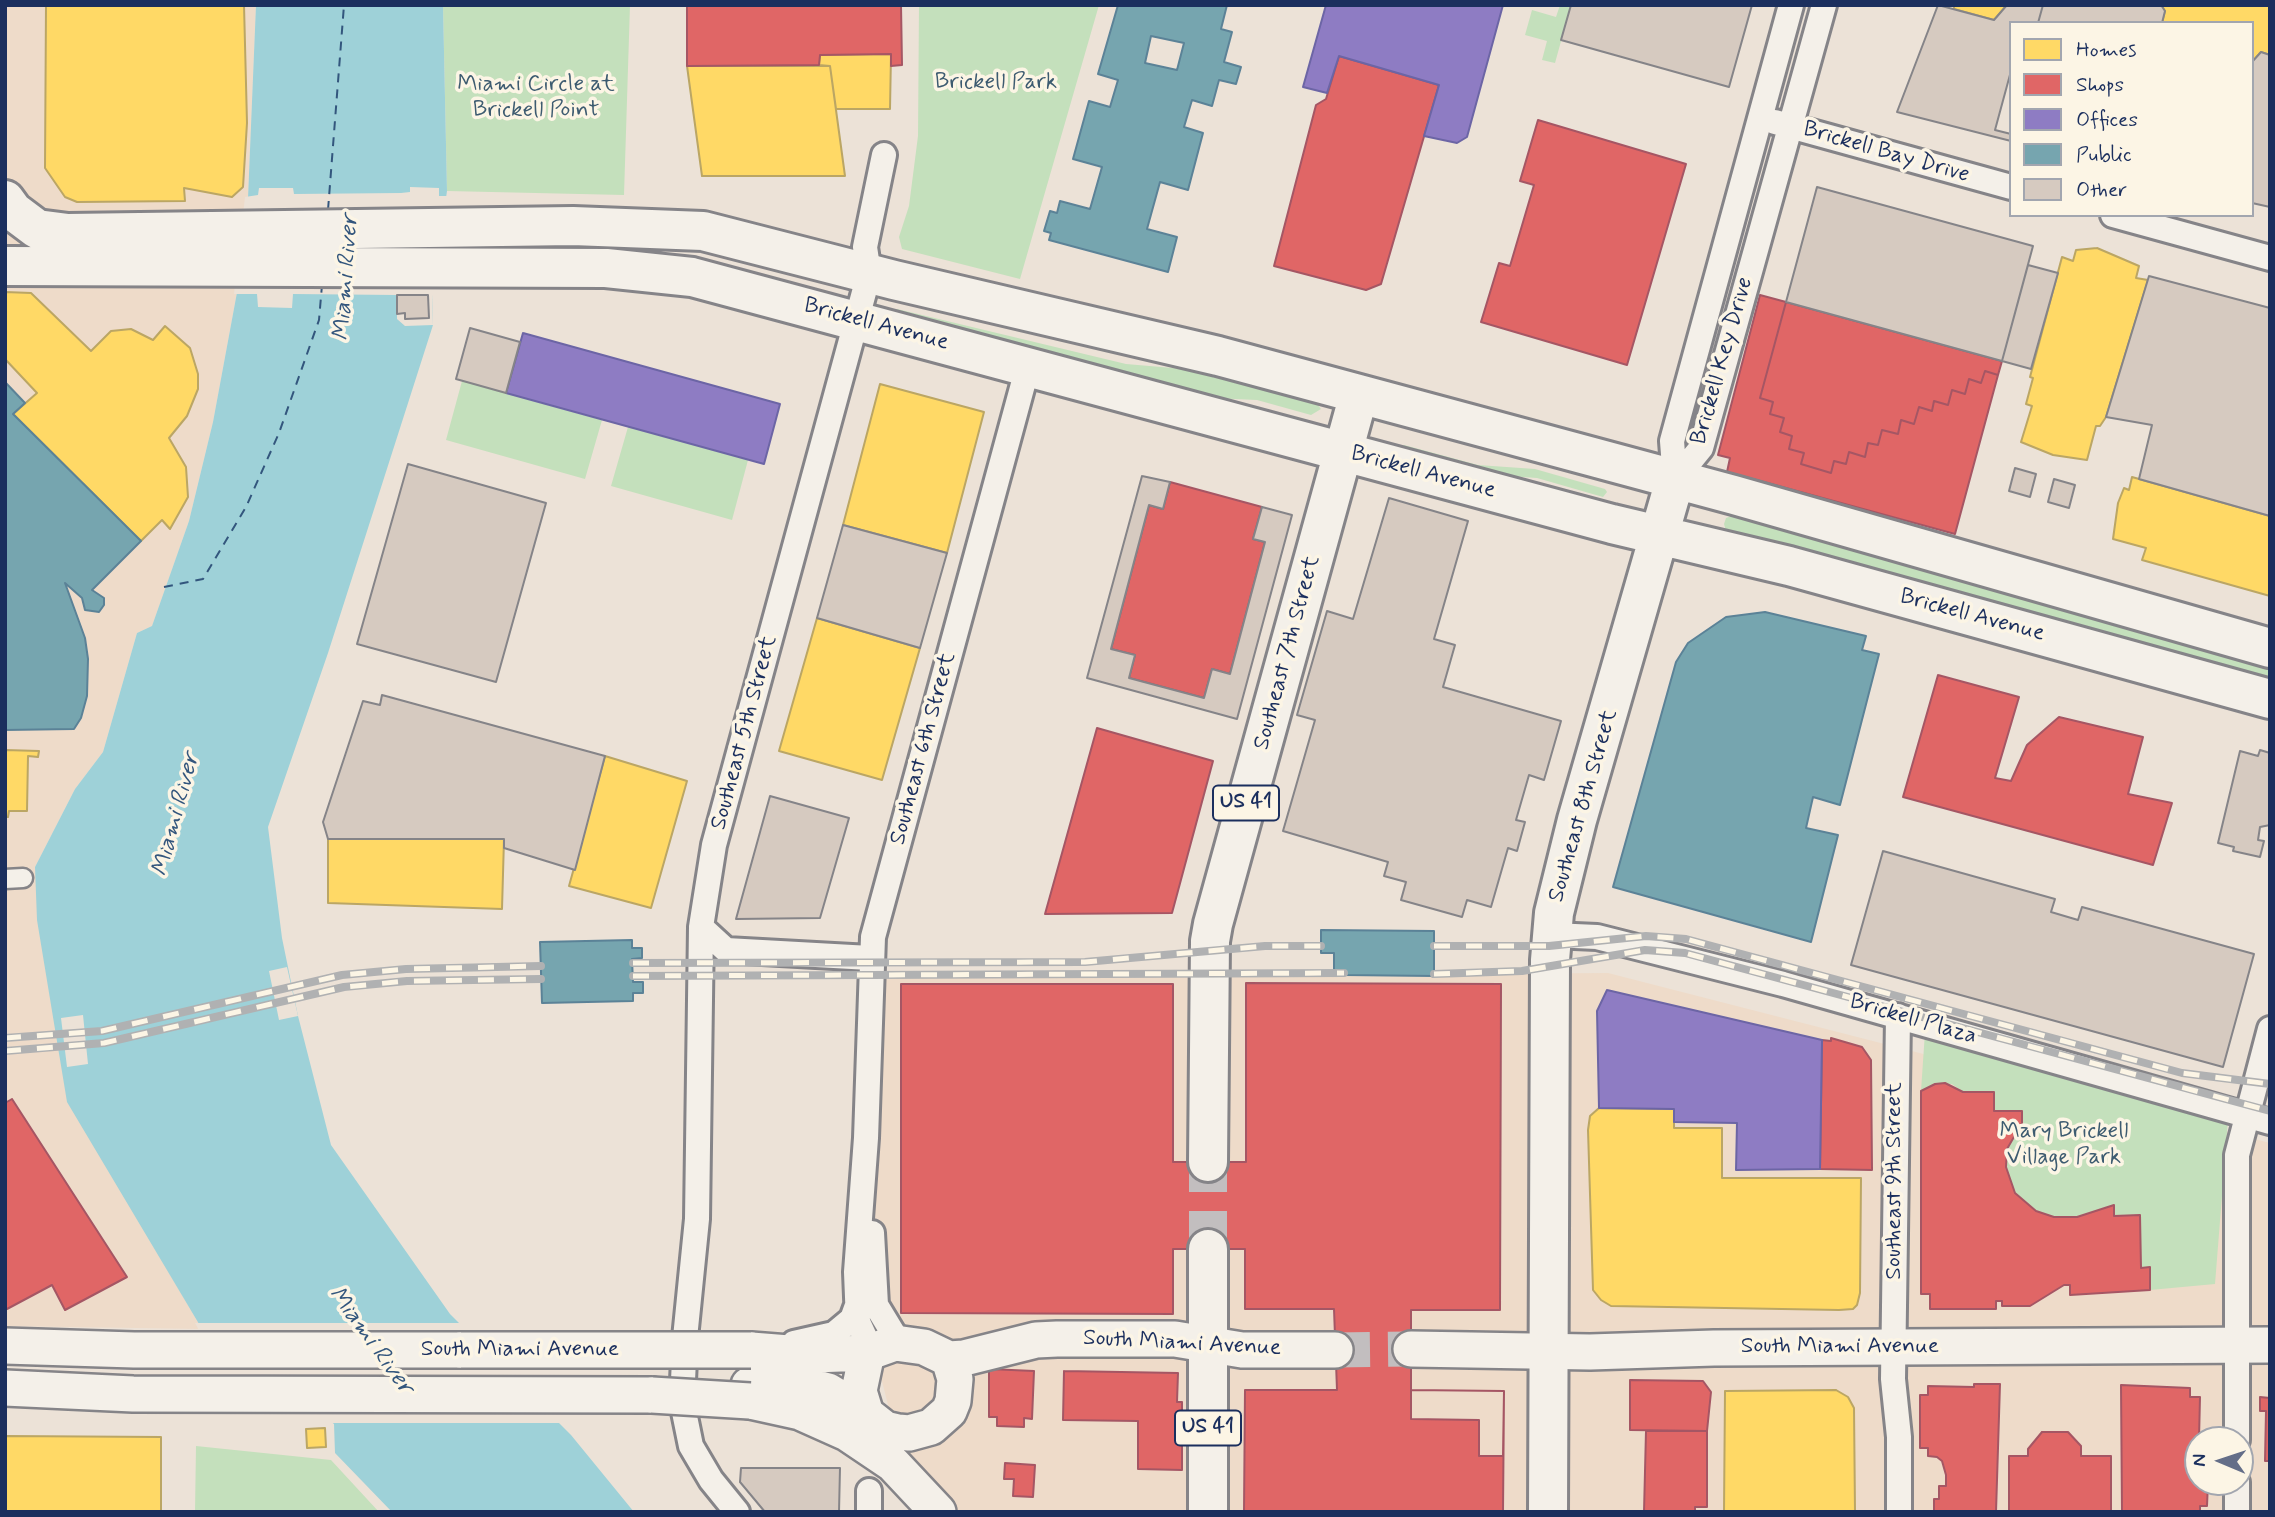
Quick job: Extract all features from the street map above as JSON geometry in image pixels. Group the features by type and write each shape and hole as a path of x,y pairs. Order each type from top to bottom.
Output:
{"main road":[{"path":"5,200 29,225 123,250"},
{"name":"Brickell Avenue","path":"123,250 573,226 703,231 869,274 1218,356 1675,480 2270,648"},
{"name":"Brickell Avenue","path":"123,250 573,267 692,277 1343,452 1789,566 2270,699"},
{"path":"5,266 123,250"},
{"name":"Southeast 7th Street","path":"1208,1162 1210,941 1213,924 1359,394"},
{"name":"Southeast 8th Street","path":"1548,1512 1552,935 1558,887 1675,480"},
{"name":"US 41","path":"1208,1249 1208,1512"},
{"name":"South Miami Avenue","path":"949,1359 964,1358 1036,1340 1175,1339 1242,1350 1335,1350"},
{"name":"South Miami Avenue","path":"1411,1349 2254,1345"},
{"name":"South Miami Avenue","path":"5,1346 134,1350 751,1350 814,1355 879,1349"},
{"path":"924,1348 949,1359 955,1391 949,1411 931,1427 909,1433 875,1422 859,1391 879,1349 924,1348"},
{"name":"South Miami Avenue","path":"5,1388 133,1394 652,1395 724,1384 800,1412 847,1433 893,1464 938,1512"},
{"name":"South Miami Avenue","path":"749,1393 812,1387 836,1395 875,1422 933,1469 950,1488 963,1512"}],"street":[{"name":"Brickell Key Drive","path":"1675,480 1672,441 1791,5"},
{"name":"Brickell Key Drive","path":"1675,480 1701,448 1824,5"},
{"name":"Brickell Bay Drive","path":"1760,118 2009,186"},
{"name":"Southeast 5th Street","path":"737,1512 699,1461 687,1432 682,1402 686,1323 694,1274 698,1206 701,927 715,845 858,321 869,274 865,247 884,155"},
{"path":"2120,217 2270,258"},
{"name":"Southeast 6th Street","path":"879,1349 862,1334 856,1308 856,1272 866,1138 870,958 873,937 1028,366"},
{"path":"701,927 726,950 870,958"},
{"name":"Brickell Plaza","path":"1552,935 1597,937 1898,1016 2270,1122"},
{"name":"Southeast 9th Street","path":"1898,1016 1893,1379 1899,1437 1899,1512"},
{"path":"2240,1426 2254,1345 2237,1155 2245,1114 2270,1029"},
{"name":"Southeast 6th Street","path":"866,1138 879,1349"},
{"path":"751,1350 828,1337 844,1328 856,1308"}],"shaded area":[{"path":"5,5 256,5 248,198 238,287 213,422 189,521 152,626 137,633 103,752 75,789 35,867 151,1241 202,1329 5,1326"},
{"path":"1608,973 2270,1143 2270,1512 925,1512 908,1485 863,1305 872,978"}],"green space":[{"name":"Miami Circle at Brickell Point","path":"443,5 630,5 624,195 447,191"},
{"name":"Brickell Park","path":"919,5 1099,5 1020,279 902,249 899,237 909,206 918,136"},
{"path":"1560,5 1571,5 1555,63 1542,60 1547,41 1525,35 1532,10 1556,17"},
{"path":"897,309 1126,364 1208,371 1314,400 1321,409 1311,415 1257,400 1212,398 897,313 894,311"},
{"path":"462,381 602,420 585,479 446,440"},
{"path":"628,427 748,460 732,520 611,486"},
{"path":"1404,445 1478,465 1535,469 1605,489 1607,492 1603,497 1537,478 1479,474 1400,449"},
{"path":"1734,515 2270,662 2270,687 1733,534 1726,531 1724,524 1726,518"},
{"name":"Mary Brickell Village Park","path":"1925,1032 2228,1120 2215,1284 2150,1290 2150,1268 2141,1268 2140,1215 2114,1216 2113,1205 2077,1217 1991,1283 1994,1092 1963,1092 1952,1084 1939,1084 1921,1091"},
{"path":"196,1446 331,1460 379,1512 195,1512"}],"water":[{"name":"Miami River","path":"256,5 443,5 447,191 432,294 433,325 328,653 268,827 282,938 298,1016 331,1145 450,1314 571,1435 634,1512 392,1512 335,1453 334,1424 267,1372 202,1329 67,1102 37,920 35,867 75,789 103,752 137,633 152,626 189,521 213,422 238,287 248,198"}],"pier":[{"path":"410,187 439,188 439,196 450,196 436,294 432,295 433,325 405,326 397,319 397,295 293,294 292,308 258,307 257,294 234,294 245,197 258,195 259,188 293,188 294,194 401,193 410,192"},
{"path":"287,967 298,1016 279,1020 269,971"},
{"path":"83,1015 88,1064 67,1067 61,1018"},
{"path":"195,1323 464,1323 562,1423 327,1423 264,1375 200,1332"}],"building: Homes":[{"path":"46,5 244,5 247,123 243,187 232,197 184,188 185,201 77,202 65,197 45,168"},
{"path":"1954,5 2007,5 1994,20 1954,9"},
{"path":"2161,5 2270,5 2270,55 2261,52 2254,60 2254,21 2162,21 2165,11"},
{"path":"891,54 890,109 836,109 830,66 819,65 820,55"},
{"path":"687,66 830,66 845,176 702,176"},
{"path":"2097,248 2139,266 2136,278 2148,280 2106,417 2100,426 2096,426 2087,460 2053,455 2021,442 2032,406 2026,404 2033,378 2030,377 2062,257 2073,261 2076,250"},
{"path":"5,292 31,293 91,351 111,331 131,329 153,340 165,326 190,348 198,374 198,389 187,416 169,438 186,467 188,497 170,529 162,520 141,541 13,414 37,393 5,359"},
{"path":"880,384 984,412 947,553 843,525"},
{"path":"2132,477 2270,516 2270,596 2142,560 2146,548 2113,539 2118,503 2124,488 2129,490"},
{"path":"817,618 920,648 882,780 779,751"},
{"path":"5,750 39,751 38,757 28,756 27,811 9,811 8,817 5,817"},
{"path":"605,756 687,781 651,908 569,886"},
{"path":"328,839 504,839 502,909 328,903"},
{"path":"1599,1108 1674,1109 1674,1128 1722,1128 1722,1178 1861,1178 1860,1293 1857,1305 1853,1309 1839,1310 1611,1306 1601,1300 1593,1290 1588,1130 1590,1116"},
{"path":"1836,1390 1848,1397 1854,1408 1855,1512 1724,1512 1725,1391"},
{"path":"325,1428 326,1447 307,1448 306,1429"},
{"path":"5,1436 161,1437 161,1512 5,1512"}],"building: Shops":[{"path":"687,5 901,5 902,65 891,66 891,54 820,55 819,65 687,66"},
{"path":"1339,56 1439,85 1381,284 1366,290 1274,266 1316,105 1326,99"},
{"path":"1538,120 1686,164 1627,365 1481,322 1499,263 1510,266 1534,185 1520,181"},
{"path":"1760,295 1786,302 1760,398 1773,402 1770,414 1784,418 1780,432 1792,436 1789,449 1804,453 1801,464 1831,473 1834,461 1846,464 1849,452 1865,457 1868,443 1878,445 1882,430 1898,434 1901,420 1914,424 1919,407 1932,411 1934,401 1948,405 1952,390 1965,394 1969,379 1981,383 1985,371 1998,375 1955,534 1727,472 1730,458 1718,455"},
{"path":"1786,302 2002,361 1998,375 1985,371 1981,383 1969,379 1965,394 1952,390 1948,405 1934,401 1932,411 1919,407 1914,424 1901,420 1898,434 1882,430 1878,445 1868,443 1865,457 1849,452 1846,464 1834,461 1831,473 1801,464 1804,453 1789,449 1792,436 1780,432 1784,418 1770,414 1773,402 1760,398"},
{"path":"1170,482 1262,507 1253,539 1265,542 1230,674 1212,669 1204,698 1129,678 1135,655 1111,649 1149,505 1163,509"},
{"path":"1938,675 2019,697 1995,778 2011,781 2027,745 2059,717 2143,737 2128,794 2172,803 2153,865 1903,797"},
{"path":"1097,728 1213,761 1172,913 1045,914"},
{"path":"1246,983 1501,984 1500,1310 1411,1310 1411,1390 1504,1391 1503,1512 1244,1512 1245,1390 1337,1390 1334,1309 1245,1309 1245,1249 1173,1249 1173,1314 901,1313 901,984 1173,984 1173,1162 1246,1162"},
{"path":"1831,1038 1862,1047 1871,1060 1872,1170 1820,1169 1822,1040 1831,1041"},
{"path":"1945,1083 1963,1092 1994,1092 1994,1111 2022,1111 2022,1123 2007,1149 2006,1167 2015,1193 2036,1211 2054,1217 2077,1217 2114,1205 2114,1216 2140,1215 2141,1268 2150,1267 2150,1290 2070,1295 2070,1285 2064,1285 2030,1306 2002,1306 2002,1301 1996,1301 1996,1309 1930,1309 1930,1294 1921,1294 1921,1091 1935,1084"},
{"path":"12,1099 127,1277 65,1310 52,1285 7,1309 5,1306 5,1103"},
{"path":"989,1369 1034,1371 1032,1419 1024,1418 1024,1427 997,1426 997,1417 989,1417"},
{"path":"1064,1371 1178,1373 1177,1402 1182,1402 1182,1470 1138,1469 1138,1421 1063,1420"},
{"path":"1630,1380 1703,1381 1711,1392 1707,1431 1630,1430"},
{"path":"1974,1384 2000,1384 1996,1512 1934,1512 1934,1499 1939,1499 1939,1486 1946,1486 1946,1475 1942,1461 1928,1456 1928,1448 1920,1448 1920,1395 1928,1395 1928,1386 1974,1387"},
{"path":"2121,1385 2190,1388 2190,1397 2200,1397 2199,1426 2184,1426 2184,1496 2207,1496 2207,1506 2200,1506 2200,1512 2122,1512"},
{"path":"1411,1390 1504,1391 1503,1456 1479,1456 1479,1420 1411,1419"},
{"path":"2260,1397 2270,1398 2270,1461 2265,1461 2266,1411 2260,1411"},
{"path":"1646,1431 1707,1431 1707,1507 1695,1507 1695,1512 1644,1512"},
{"path":"2042,1432 2068,1432 2081,1446 2081,1456 2111,1456 2111,1512 2009,1512 2009,1456 2028,1456 2028,1449"},
{"path":"1005,1463 1035,1465 1033,1497 1013,1496 1014,1479 1004,1479"}],"building: Offices":[{"path":"1326,5 1503,5 1467,137 1457,143 1424,136 1439,85 1339,56 1327,93 1303,87"},
{"path":"523,333 780,404 764,464 506,393"},
{"path":"1607,990 1822,1040 1820,1169 1736,1170 1737,1123 1674,1122 1674,1109 1599,1108 1597,1011"}],"building: Public":[{"path":"1118,5 1227,5 1221,29 1232,32 1224,62 1241,67 1236,84 1219,80 1212,106 1192,100 1184,127 1203,133 1188,190 1160,182 1147,229 1177,237 1168,272 1049,240 1051,233 1044,231 1050,211 1057,213 1060,201 1090,209 1102,167 1073,159 1089,101 1110,107 1118,80 1098,74","holes":["1151,36 1184,43 1177,70 1145,63"]},
{"path":"5,382 25,403 13,414 141,541 92,590 104,598 104,605 99,612 85,610 82,598 65,583 85,638 88,659 87,696 81,718 74,729 5,730"},
{"path":"1765,612 1866,636 1862,650 1879,654 1840,805 1813,797 1806,828 1838,835 1811,942 1613,887 1676,662 1688,643 1726,617"},
{"path":"1321,930 1434,931 1434,976 1344,975 1344,970 1334,970 1334,953 1321,953"},
{"path":"632,940 632,948 642,948 642,958 632,959 633,982 643,982 643,993 633,993 633,1001 542,1003 540,942"}],"building: Other":[{"path":"1571,5 1752,5 1729,87 1561,40"},
{"path":"1938,5 1994,20 2007,5 2043,5 2039,21 2009,21 2009,78 1995,130 2009,134 2009,140 1897,112"},
{"path":"2043,5 2161,5 2165,11 2162,21 2039,21"},
{"path":"2261,52 2270,55 2270,207 2254,203 2254,60"},
{"path":"1817,187 2033,246 2002,361 1786,302"},
{"path":"2028,265 2058,273 2031,369 2002,361"},
{"path":"2149,276 2270,308 2270,516 2139,479 2152,425 2106,417"},
{"path":"397,295 428,295 429,318 405,319 405,313 397,314"},
{"path":"470,328 520,342 506,393 456,379"},
{"path":"408,464 546,503 496,682 357,644"},
{"path":"2015,468 2036,474 2030,497 2009,491"},
{"path":"1142,476 1170,482 1163,509 1149,505 1111,649 1135,655 1129,678 1204,698 1212,669 1230,674 1265,542 1253,539 1262,507 1292,515 1237,719 1087,678"},
{"path":"2054,479 2075,485 2069,508 2048,502"},
{"path":"1389,498 1468,521 1434,639 1455,645 1443,687 1561,721 1544,780 1529,775 1516,820 1525,822 1517,851 1508,848 1491,907 1467,900 1462,917 1401,900 1406,882 1384,876 1388,862 1283,831 1315,720 1297,715 1327,611 1353,619"},
{"path":"843,525 947,553 920,648 817,618"},
{"path":"382,695 605,756 575,870 504,848 504,839 328,839 323,822 363,701 380,705"},
{"path":"2260,750 2270,753 2270,825 2260,827 2258,840 2264,841 2260,857 2233,851 2234,847 2218,843 2240,751 2258,756"},
{"path":"770,796 849,818 820,918 736,919"},
{"path":"1883,851 2055,899 2051,912 2078,920 2082,907 2254,954 2223,1067 1851,965"},
{"path":"741,1468 840,1468 839,1512 765,1512 740,1482"}],"ferry route":[{"path":"328,210 344,5"},
{"path":"164,587 203,579 246,507 279,433 319,320 322,285"}],"tunnel":[{"path":"1208,1162 1208,1249"},
{"path":"1335,1350 1411,1349"}],"railway":[{"path":"1434,946 1549,946 1646,936 1686,939 2182,1073 2270,1084"},
{"path":"633,963 1085,962 1265,946 1321,946"},
{"path":"1434,974 1522,971 1645,950 1685,953 2270,1111"},
{"path":"5,1038 102,1031 342,975 406,969 541,966"},
{"path":"633,976 1344,973"},
{"path":"5,1051 104,1043 344,987 407,981 541,979"}]}
